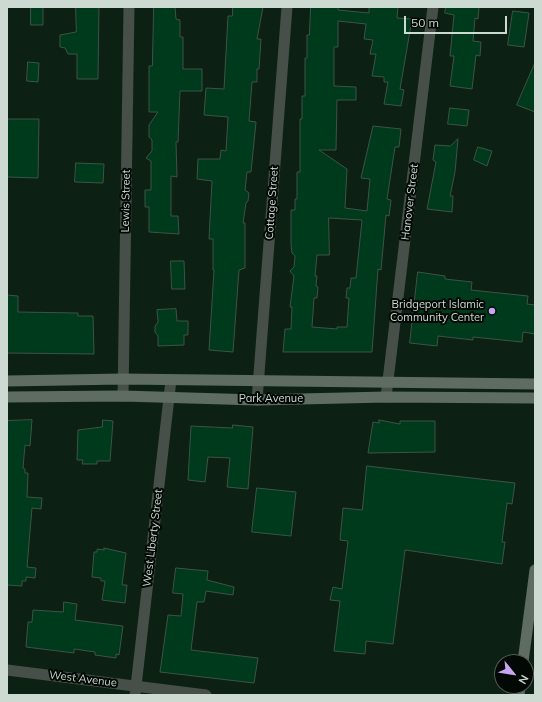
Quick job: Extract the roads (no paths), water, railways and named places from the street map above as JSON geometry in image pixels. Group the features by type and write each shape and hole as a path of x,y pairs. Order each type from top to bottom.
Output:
{"main road":[{"name":"Park Avenue","path":"7,381 123,379 258,382 388,381 535,384"},
{"name":"Park Avenue","path":"7,397 123,396 257,400 386,397 535,398"},
{"path":"524,654 535,570"}],"street":[{"name":"Lewis Street","path":"123,396 129,7"},
{"name":"Cottage Street","path":"257,400 287,7"},
{"name":"Hanover Street","path":"386,397 433,7"},
{"name":"West Liberty Street","path":"135,691 171,380"},
{"name":"West Avenue","path":"7,670 135,691 206,695"}],"place":[{"name":"Bridgeport Islamic Community Center","path":"492,311"}]}
